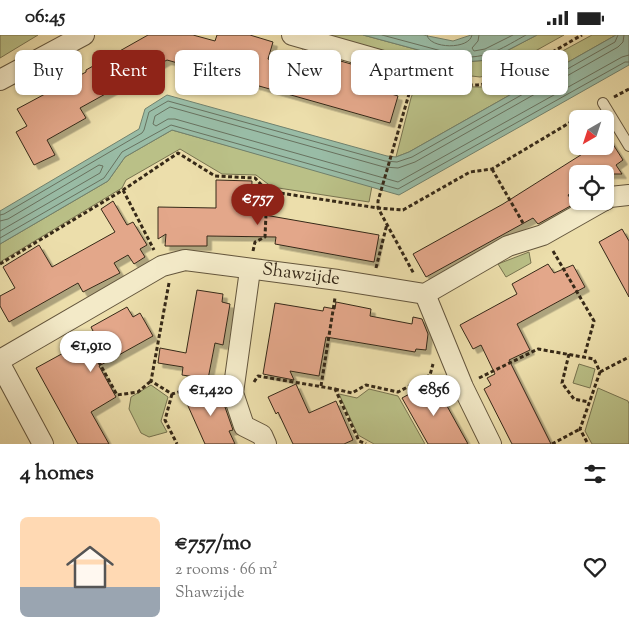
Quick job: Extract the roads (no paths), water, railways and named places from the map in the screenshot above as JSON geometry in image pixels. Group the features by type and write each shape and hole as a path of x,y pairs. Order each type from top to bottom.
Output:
{"street":[{"path":"0,80 84,35"},
{"path":"292,35 351,52"},
{"path":"614,197 629,195"},
{"path":"491,444 463,387 425,294 508,246 538,237 588,210"},
{"name":"Shawzijde","path":"0,360 168,265 185,261 425,294"},
{"path":"250,270 232,393 244,426 262,435 266,444"},
{"path":"0,364 43,444"}],"lane":[{"path":"603,103 629,145"}],"water":[{"path":"363,35 423,35 453,41 471,35 537,35 508,50 482,50 482,61 472,61 472,50 419,50"},
{"path":"616,35 629,35 629,65 399,195 172,130 125,157 108,181 0,244 0,211 139,129 145,109 167,95 396,157 409,152 510,95 568,95 568,62"}]}
